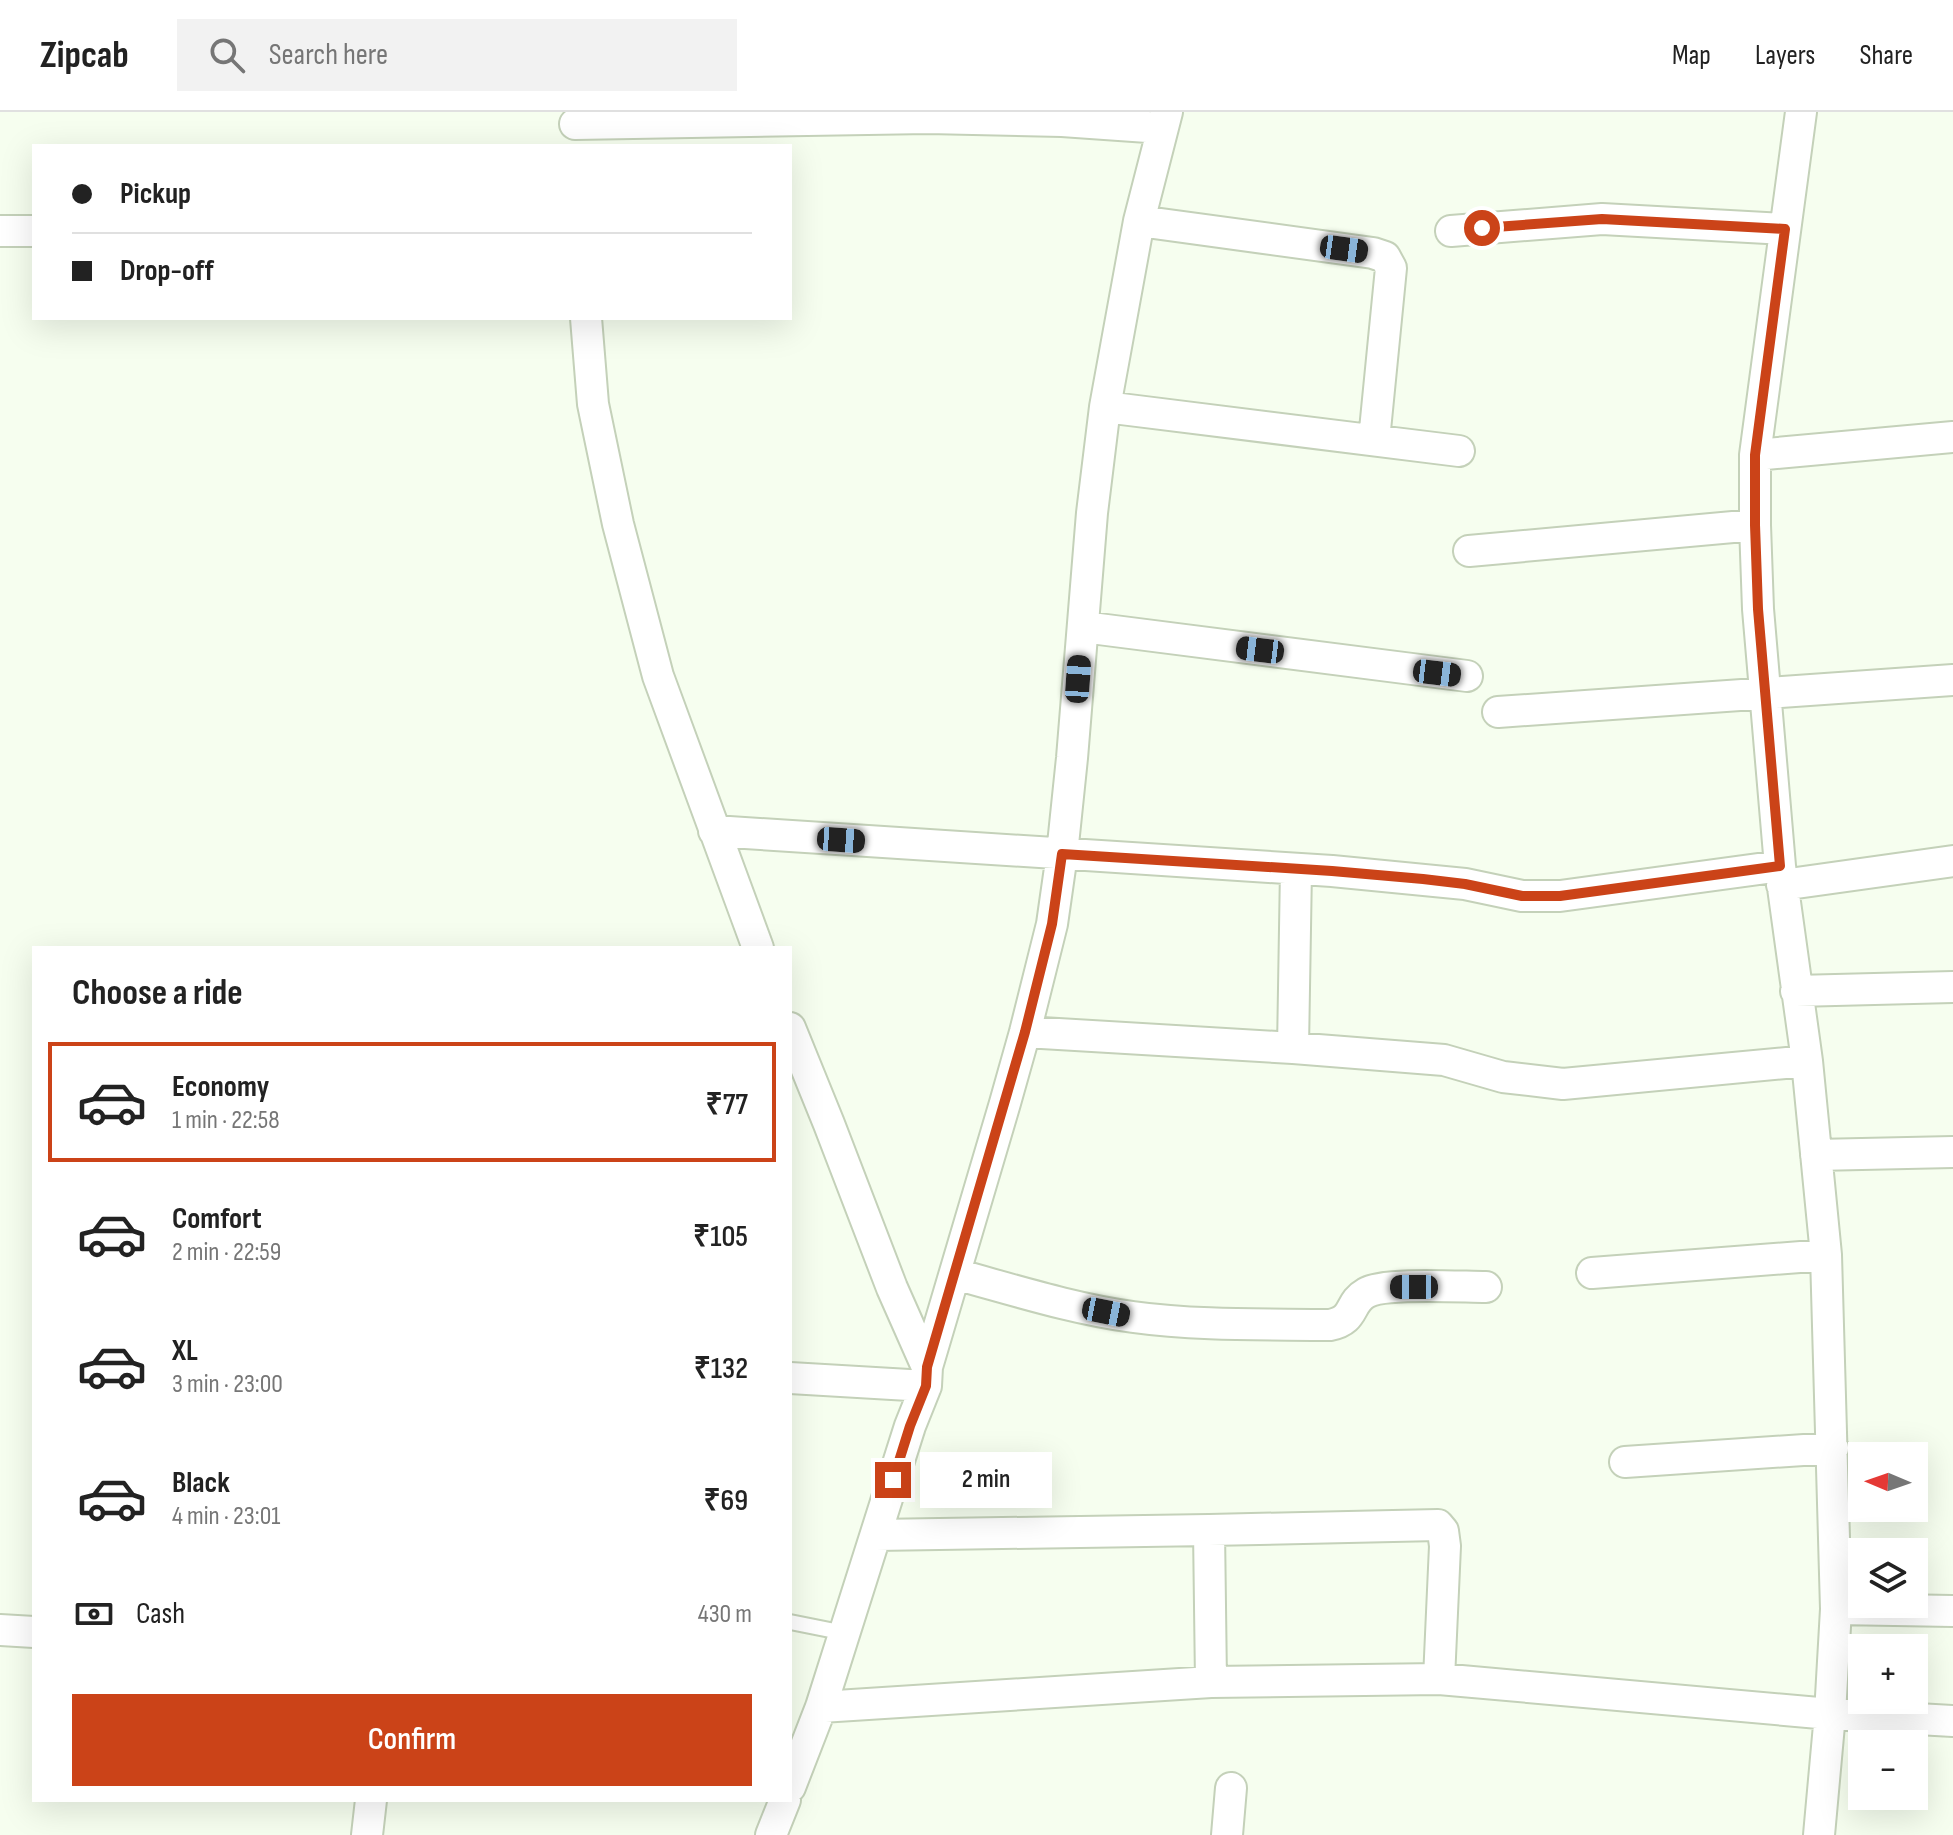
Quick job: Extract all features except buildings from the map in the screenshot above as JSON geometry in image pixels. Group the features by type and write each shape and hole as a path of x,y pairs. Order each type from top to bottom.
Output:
{"street":[{"path":"1801,112 1755,455 1755,525 1758,609 1781,876 1807,1061 1826,1255 1836,1609 1819,1835"},
{"path":"575,127 928,118 1165,120 1139,221 1105,407 1092,513 1062,854 1052,924 1025,1032 927,1376 821,1707 792,1782"},
{"path":"1451,231 1602,219 1785,229"},
{"path":"1139,221 1385,257 1391,268 1374,440"},
{"path":"0,231 32,231"},
{"path":"586,320 593,404 618,524 658,676 757,946"},
{"path":"1105,407 1459,451"},
{"path":"1755,455 1953,437"},
{"path":"1469,551 1755,525"},
{"path":"1083,627 1467,676"},
{"path":"1498,712 1953,680"},
{"path":"714,831 1423,879 1522,896 1560,896 1953,861"},
{"path":"1293,1048 1296,869"},
{"path":"1796,991 1953,987"},
{"path":"1025,1032 1444,1060 1503,1077 1563,1084 1807,1061"},
{"path":"792,1033 927,1376"},
{"path":"1816,1155 1953,1152"},
{"path":"1592,1273 1826,1255"},
{"path":"955,1274 1078,1307 1134,1317 1197,1322 1330,1325 1346,1319 1364,1294 1373,1290 1390,1287 1486,1287"},
{"path":"792,1378 927,1376"},
{"path":"1625,1462 1833,1448"},
{"path":"876,1535 1438,1525 1443,1531 1445,1546 1439,1679"},
{"path":"1209,1530 1211,1682"},
{"path":"1836,1609 1953,1611"},
{"path":"0,1630 32,1632"},
{"path":"821,1707 1211,1682 1439,1679 1830,1714 1953,1721"},
{"path":"1227,1835 1231,1788"},
{"path":"367,1835 371,1802"},
{"path":"771,1835 784,1802"}],"lane":[{"path":"792,1622 845,1633"}],"route":[{"path":"893,1480 926,1386 927,1367 1025,1032 1052,924 1062,854 1423,879 1522,896 1560,896 1780,866 1758,609 1755,455 1785,229 1602,219 1482,228"}]}
